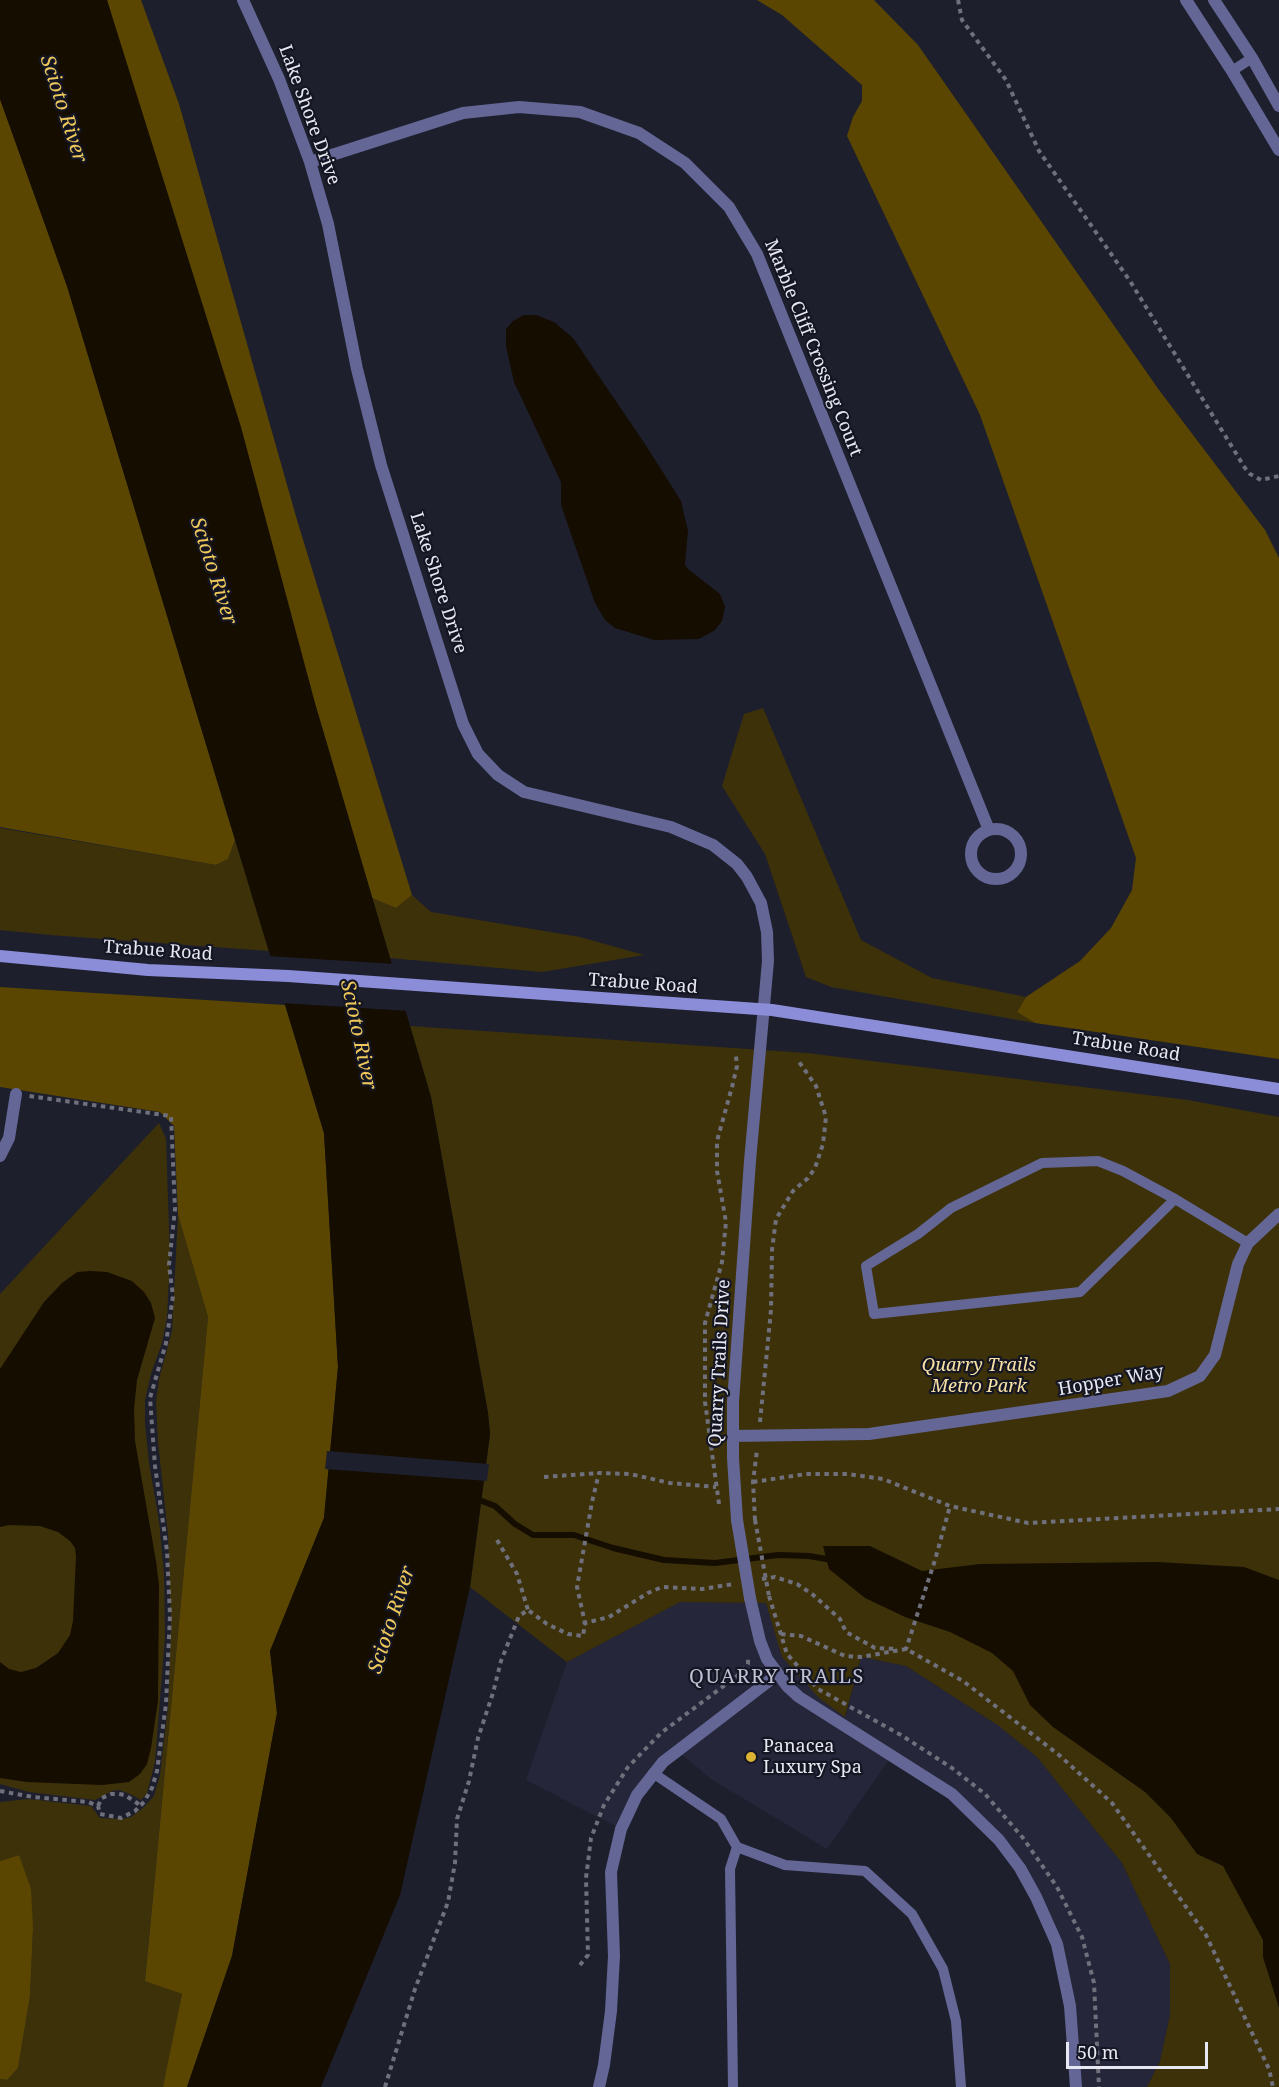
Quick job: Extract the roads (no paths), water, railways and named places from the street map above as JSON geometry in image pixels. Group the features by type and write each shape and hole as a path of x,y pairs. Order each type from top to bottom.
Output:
{"main road":[{"name":"Trabue Road","path":"0,956 148,970 288,976 764,1010 1279,1089"}],"street":[{"name":"Lake Shore Drive","path":"243,0 279,79 310,162 327,224 357,369 381,465 463,724 478,754 498,775 524,792 671,827 713,845 737,864 754,890 765,918 768,961 764,1010"},
{"path":"1186,0 1279,150"},
{"path":"1214,0 1252,58 1279,106"},
{"name":"Marble Cliff Crossing Court","path":"310,162 463,113 519,107 580,112 639,134 685,163 729,207 758,254 989,830"},
{"path":"997,829 1012,834 1021,847 1022,855 1016,869 1003,878 986,877 974,865 972,848 976,840 989,830 997,829"},
{"name":"Quarry Trails Drive","path":"764,1010 750,1161 733,1401 737,1520 760,1641 767,1659 799,1697 952,1794 999,1840 1020,1868 1057,1944 1070,2007 1076,2087"},
{"path":"0,1156 9,1138 16,1094"},
{"name":"Hopper Way","path":"733,1436 869,1434 1168,1391 1200,1376 1215,1355 1238,1264 1248,1243 1279,1214"},
{"path":"599,2087 604,2065 613,1978 611,1872 621,1829 637,1795 663,1762 778,1674"}],"lane":[{"path":"1232,71 1252,58"},
{"path":"1175,1198 1080,1292 874,1314 866,1266 918,1234 951,1208 1042,1163 1098,1161 1123,1171 1175,1198 1248,1243"},
{"path":"653,1773 721,1819 737,1847 785,1864 865,1871 912,1914 943,1969 956,2021 961,2087"},
{"path":"733,2087 730,1869 737,1847"}],"water":[{"name":"Scioto River","path":"0,0 107,0 241,427 315,703 431,1097 488,1413 490,1434 470,1587 400,1895 321,2087 187,2087 232,1956 277,1713 270,1651 324,1518 338,1367 324,1133 67,286 0,99"},
{"path":"524,315 536,315 554,322 573,338 681,501 688,531 685,565 720,594 725,607 722,621 715,630 699,639 654,640 615,628 605,620 595,603 561,505 561,482 514,382 506,346 506,329 513,321"},
{"path":"77,1272 107,1272 132,1281 144,1292 151,1303 155,1318 137,1380 134,1409 135,1441 159,1585 158,1701 151,1748 147,1764 140,1774 129,1782 102,1785 27,1782 0,1778 0,1662 9,1669 21,1672 36,1668 58,1653 70,1635 73,1621 76,1556 75,1548 70,1541 58,1532 40,1526 0,1527 0,1369 44,1302 62,1283"},
{"path":"823,1546 870,1546 922,1571 980,1564 1157,1562 1244,1567 1279,1580 1279,2008 1263,1957 1263,1940 1223,1866 1197,1854 1171,1818 1145,1792 1053,1727 1030,1705 1013,1671 992,1653 950,1632 905,1617 865,1598 829,1569"}],"waterway":[{"path":"474,1498 495,1506 515,1524 533,1535 574,1535 613,1548 664,1560 715,1563 778,1555 809,1556 832,1560"}],"place":[{"name":"Panacea Luxury Spa","path":"751,1757"}],"district":[{"name":"QUARRY TRAILS","path":"777,1677"}],"park label":[{"name":"Quarry Trails Metro Park","path":"979,1376"}]}
